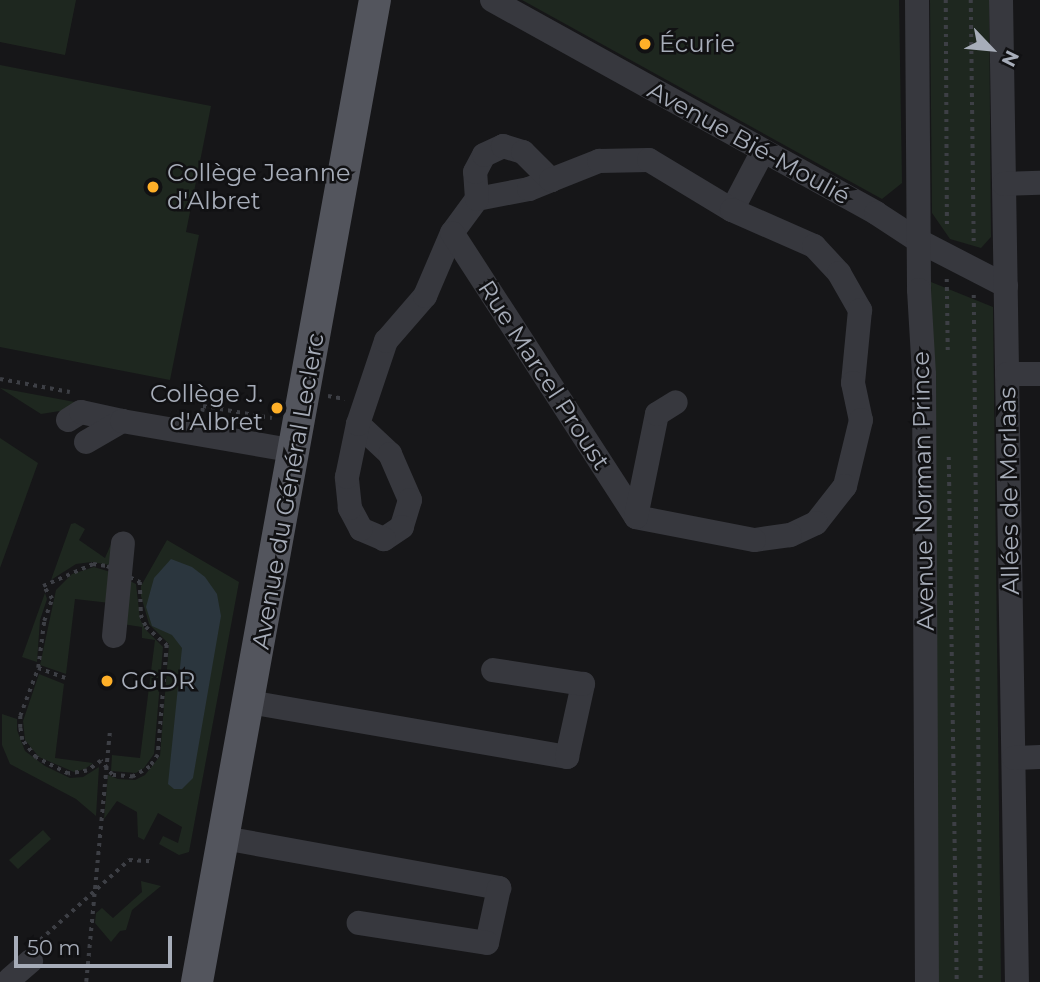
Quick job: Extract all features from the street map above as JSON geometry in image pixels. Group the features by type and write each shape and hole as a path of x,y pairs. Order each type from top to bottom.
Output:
{"main road":[{"name":"Avenue du Général Leclerc","path":"197,982 375,0"}],"street":[{"name":"Avenue Bié-Moulié","path":"492,0 770,154 919,241 1006,286"},
{"name":"Avenue Norman Prince","path":"917,0 919,241 924,374 927,982"},
{"name":"Allées de Morlaàs","path":"1001,0 1017,982"},
{"path":"358,424 386,341 425,296 452,233 477,199 475,172 484,155 503,146 523,152 551,180"},
{"path":"738,213 770,154"},
{"path":"477,199 529,189 599,161 649,160 738,213 814,246 839,273 860,310 853,383 861,420 845,486 816,523 790,536 754,540 636,517"},
{"path":"1004,184 1040,183"},
{"name":"Rue Marcel Proust","path":"452,233 636,517"},
{"path":"1007,374 1040,374"},
{"name":"Rue Marcel Proust","path":"636,517 657,414 676,402"},
{"path":"68,420 81,412 295,451"},
{"path":"86,442 122,421"},
{"path":"114,636 123,543"},
{"path":"249,702 567,757 583,684 493,670"},
{"path":"1014,758 1040,757"},
{"path":"224,838 499,888 487,943 359,923"},
{"path":"10,979 32,954"}],"path":[{"path":"946,0 948,365"},
{"name":"Allées de Morlaàs","path":"971,0 981,982"},
{"path":"949,448 957,982"},
{"path":"93,564 107,566 120,573 140,582 141,615 146,627 167,645 158,755 150,767 133,777 111,775 101,761 75,775 36,758 22,740 20,716 38,668 44,621 52,599 43,586 93,564"},
{"path":"38,668 65,678"},
{"path":"86,982 110,729"},
{"path":"32,954 129,860 151,861"}],"shaded area":[{"path":"0,0 76,0 65,55 0,42"},
{"path":"522,0 899,0 902,183 882,199"},
{"path":"930,0 989,0 991,237 981,248 950,239 932,213"},
{"path":"0,65 211,106 186,232 199,235 170,380 0,347"},
{"path":"931,282 993,307 1001,982 936,982"},
{"path":"0,388 80,403 63,414 60,411 41,414"},
{"path":"0,438 38,463 0,568"},
{"path":"75,523 85,529 79,540 105,558 111,544 115,566 92,562 76,564 51,580 71,524"},
{"path":"167,540 239,582 189,852 179,855 159,844 163,836 178,843 182,827 158,813 144,840 138,837 137,812 117,801 104,819 108,775 118,779 135,780 145,775 160,756 169,644 149,624 141,586"},
{"path":"171,559 192,567 205,577 217,594 221,616 193,778 182,789 174,789 168,784 182,648 172,635 152,626 146,607 154,578"},
{"path":"94,567 114,573 110,603 75,599 66,674 40,665 56,590 72,574"},
{"path":"126,579 136,584 140,619 145,629 163,647 154,754 144,768 136,773 111,771 112,755 140,758 155,640 142,638 142,627 122,624"},
{"path":"45,593 47,599 40,620 37,662 22,657"},
{"path":"39,674 64,684 55,758 93,763 85,769 74,772 39,757 25,740 23,721"},
{"path":"2,714 17,719 17,730 25,751 45,766 70,778 83,777 99,767 96,816 76,799 10,764 2,745"},
{"path":"43,830 51,839 18,869 9,860"},
{"path":"141,881 161,886 132,910 126,930 120,931 111,942 95,923 96,913 102,908 113,918 142,892"}],"place":[{"name":"Écurie","path":"645,44"},
{"name":"Collège Jeanne d'Albret","path":"153,187"},
{"name":"Collège J. d'Albret","path":"277,408"},
{"name":"GGDR","path":"107,681"}]}
